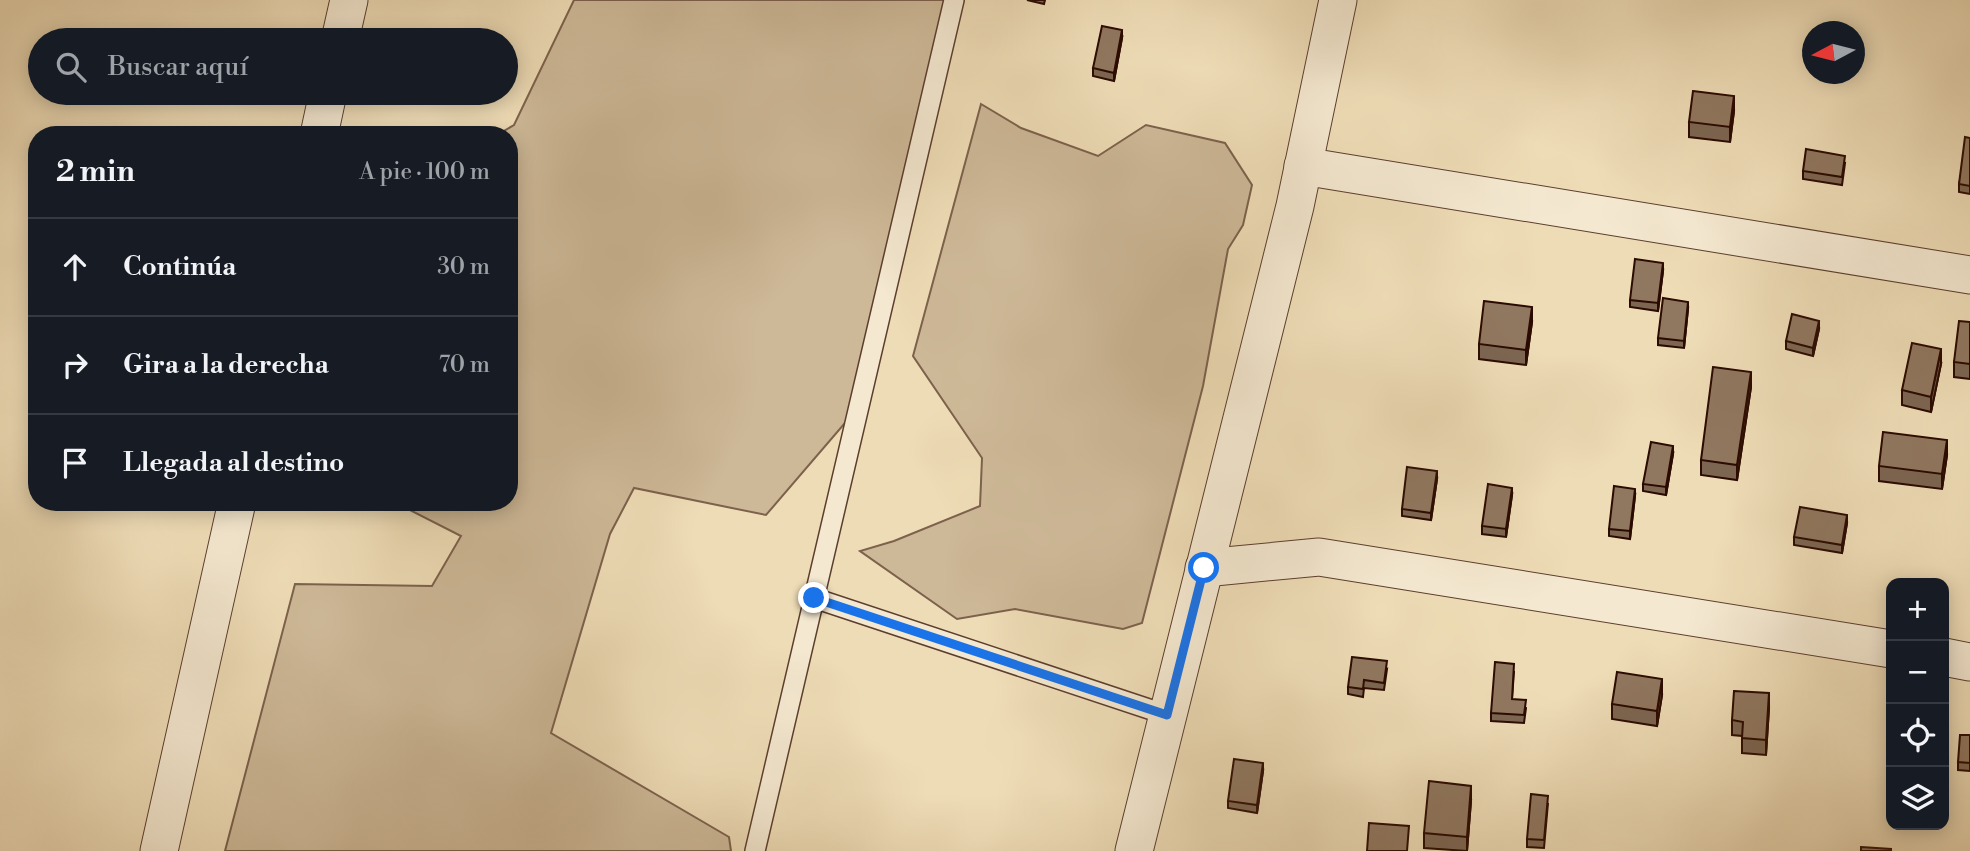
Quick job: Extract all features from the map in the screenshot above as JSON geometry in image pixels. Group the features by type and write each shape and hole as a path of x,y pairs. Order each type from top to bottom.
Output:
{"street":[{"path":"343,28 349,0"},
{"path":"1134,851 1303,166 1338,0"},
{"path":"321,126 325,105"},
{"path":"1303,166 1970,275"},
{"path":"159,851 235,511"},
{"path":"1204,568 1319,557 1886,648"},
{"path":"1949,658 1970,662"}],"lane":[{"path":"755,851 954,0"},
{"path":"814,598 1167,715"}],"shaded area":[{"path":"574,0 945,0 863,402 766,515 634,488 610,534 551,733 729,837 731,851 225,851 295,584 432,586 461,536 412,511 518,511 518,126 514,125"},
{"path":"981,104 1021,128 1098,156 1146,125 1225,143 1252,185 1243,225 1228,249 1203,386 1142,623 1123,629 1015,609 957,619 860,551 894,541 980,506 982,458 913,356"}],"building":[{"path":"1102,26 1122,30 1114,73 1093,68"},
{"path":"1693,91 1734,96 1730,127 1689,122"},
{"path":"1965,137 1970,138 1970,186 1959,184"},
{"path":"1806,149 1845,156 1842,177 1803,171"},
{"path":"1635,259 1663,263 1658,303 1630,300"},
{"path":"1663,298 1688,302 1684,341 1658,338"},
{"path":"1484,301 1532,307 1526,350 1479,344"},
{"path":"1792,314 1819,321 1813,348 1786,341"},
{"path":"1959,321 1970,322 1970,364 1954,362"},
{"path":"1912,343 1941,349 1931,397 1902,390"},
{"path":"1713,367 1751,372 1737,465 1701,460"},
{"path":"1883,432 1947,440 1942,474 1879,466"},
{"path":"1651,442 1673,446 1666,487 1643,484"},
{"path":"1407,467 1437,471 1431,513 1402,509"},
{"path":"1488,484 1512,488 1506,529 1482,526"},
{"path":"1614,486 1635,489 1630,531 1609,529"},
{"path":"1800,507 1847,515 1842,545 1794,537"},
{"path":"1352,657 1387,661 1384,683 1364,680 1363,689 1348,687"},
{"path":"1495,662 1514,664 1512,699 1526,700 1524,715 1491,713"},
{"path":"1617,672 1662,679 1657,711 1612,704"},
{"path":"1734,691 1769,693 1766,740 1742,738 1743,722 1732,720"},
{"path":"1960,735 1970,735 1970,763 1958,762"},
{"path":"1234,759 1263,763 1257,805 1228,801"},
{"path":"1429,781 1471,786 1467,837 1424,833"},
{"path":"1531,794 1548,796 1544,840 1527,839"},
{"path":"1369,823 1409,826 1407,851 1367,851"},
{"path":"1861,847 1891,849 1891,851 1861,851"}],"route":[{"path":"814,598 1167,715 1204,568"}]}
